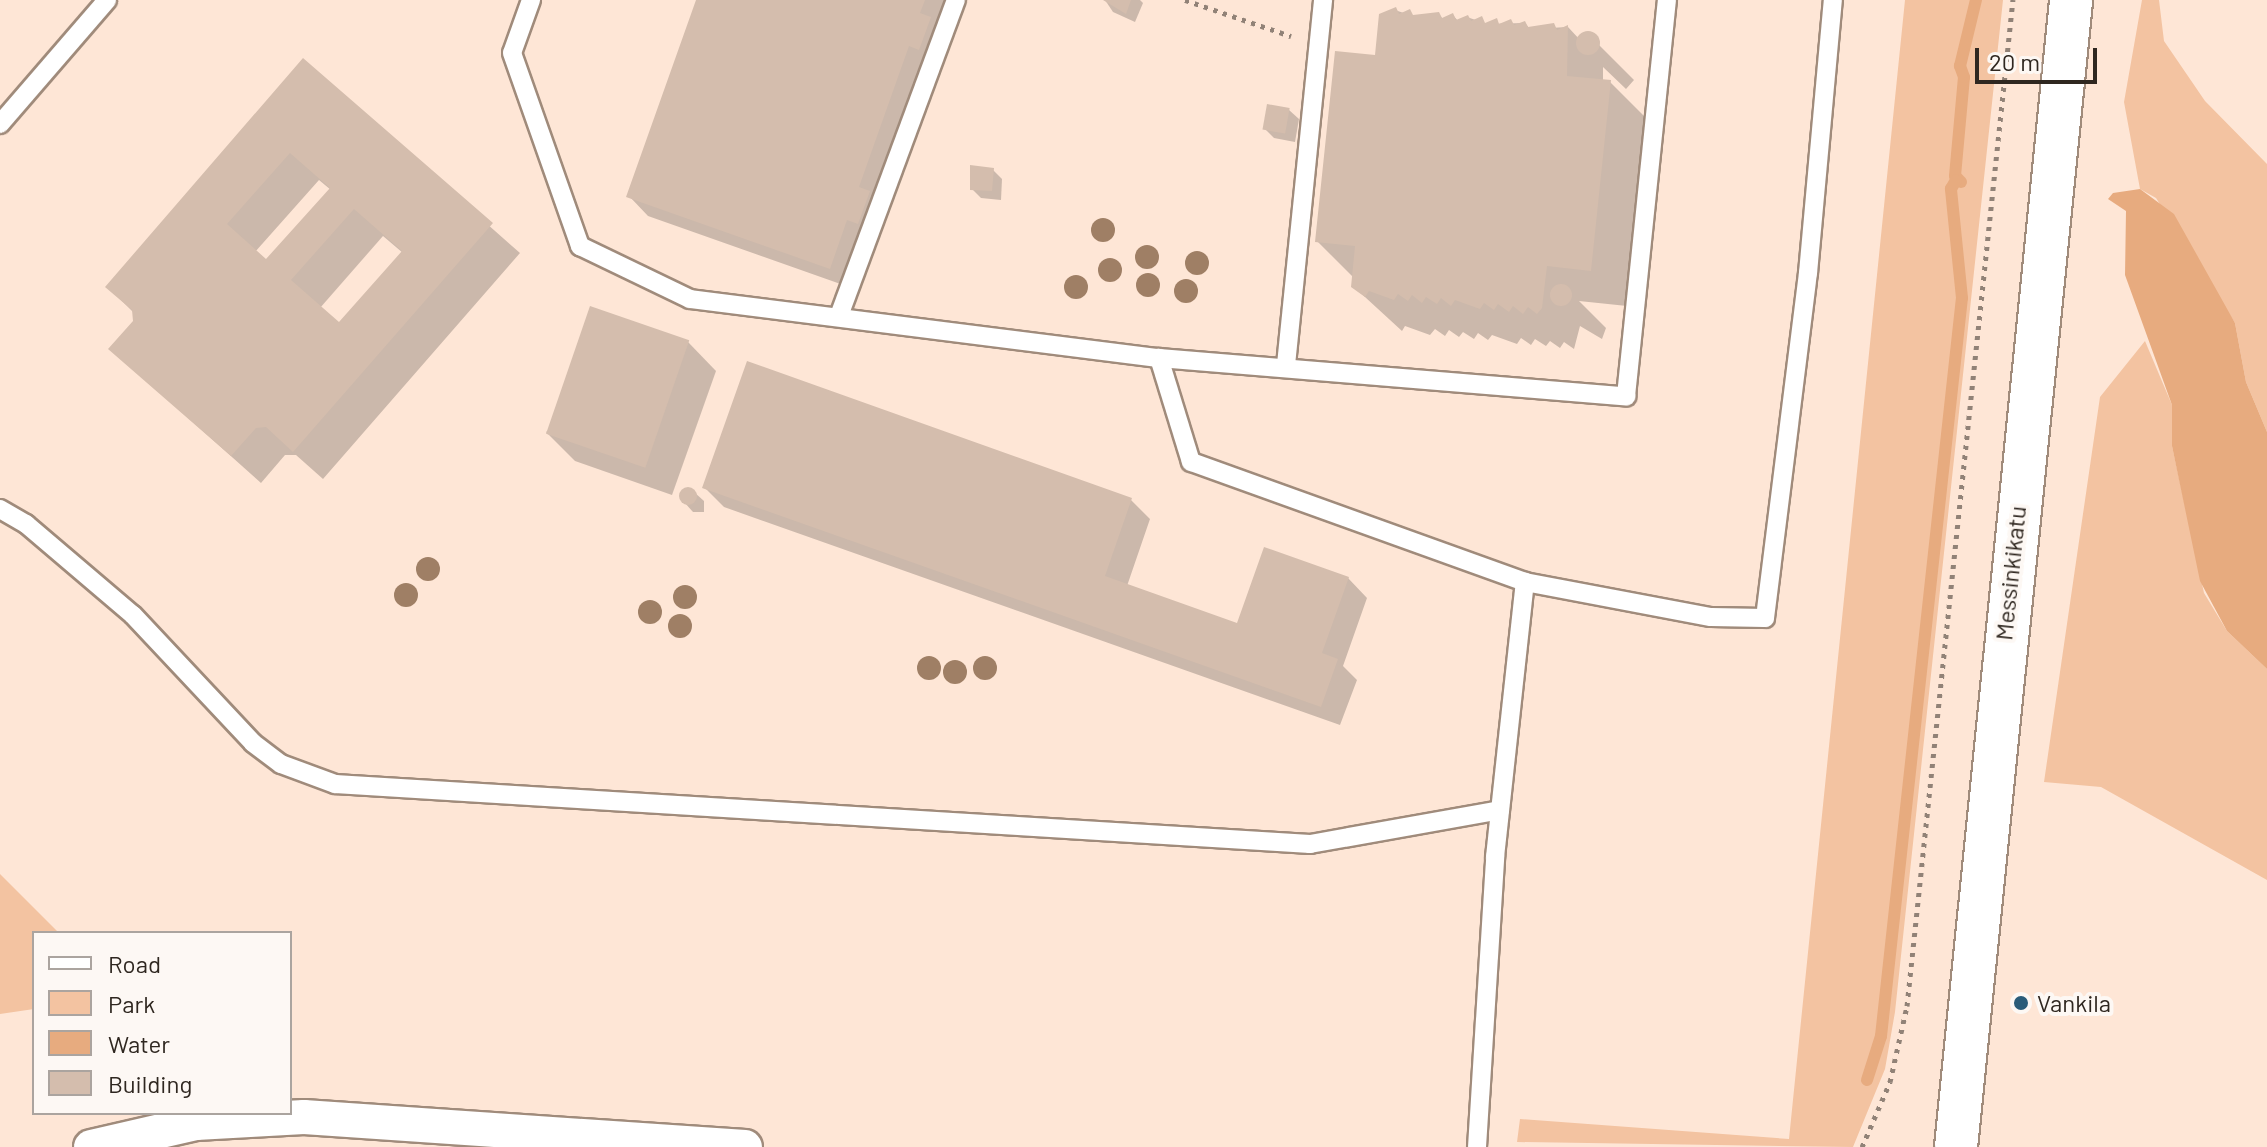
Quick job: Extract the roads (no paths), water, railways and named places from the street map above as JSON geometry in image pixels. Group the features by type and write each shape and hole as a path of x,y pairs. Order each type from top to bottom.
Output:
{"street":[{"name":"Messinkikatu","path":"1956,1147 2071,0"},
{"path":"91,1147 196,1123 304,1117 745,1147"}],"lane":[{"path":"0,124 107,0"},
{"path":"531,0 512,53 580,246 690,299 1159,358 1286,365 1626,396 1667,0"},
{"path":"839,316 956,0"},
{"path":"1286,365 1323,0"},
{"path":"1159,358 1191,462 1525,582 1711,617 1765,618 1808,273 1833,0"},
{"path":"0,509 26,524 133,615 253,743 281,764 335,784 1310,844 1500,810"},
{"path":"1477,1147 1500,810 1525,582"}],"water":[{"path":"2140,189 2174,214 2235,323 2246,382 2267,432 2267,669 2227,631 2200,581 2172,446 2172,405 2125,275 2126,211 2108,199 2113,193"}],"waterway":[{"path":"1961,182 1955,176 1964,77 1960,66 1976,0"},
{"path":"1867,1080 1881,1036 1962,298 1951,189 1956,180"}],"place":[{"name":"Vankila","path":"2021,1003"}]}
